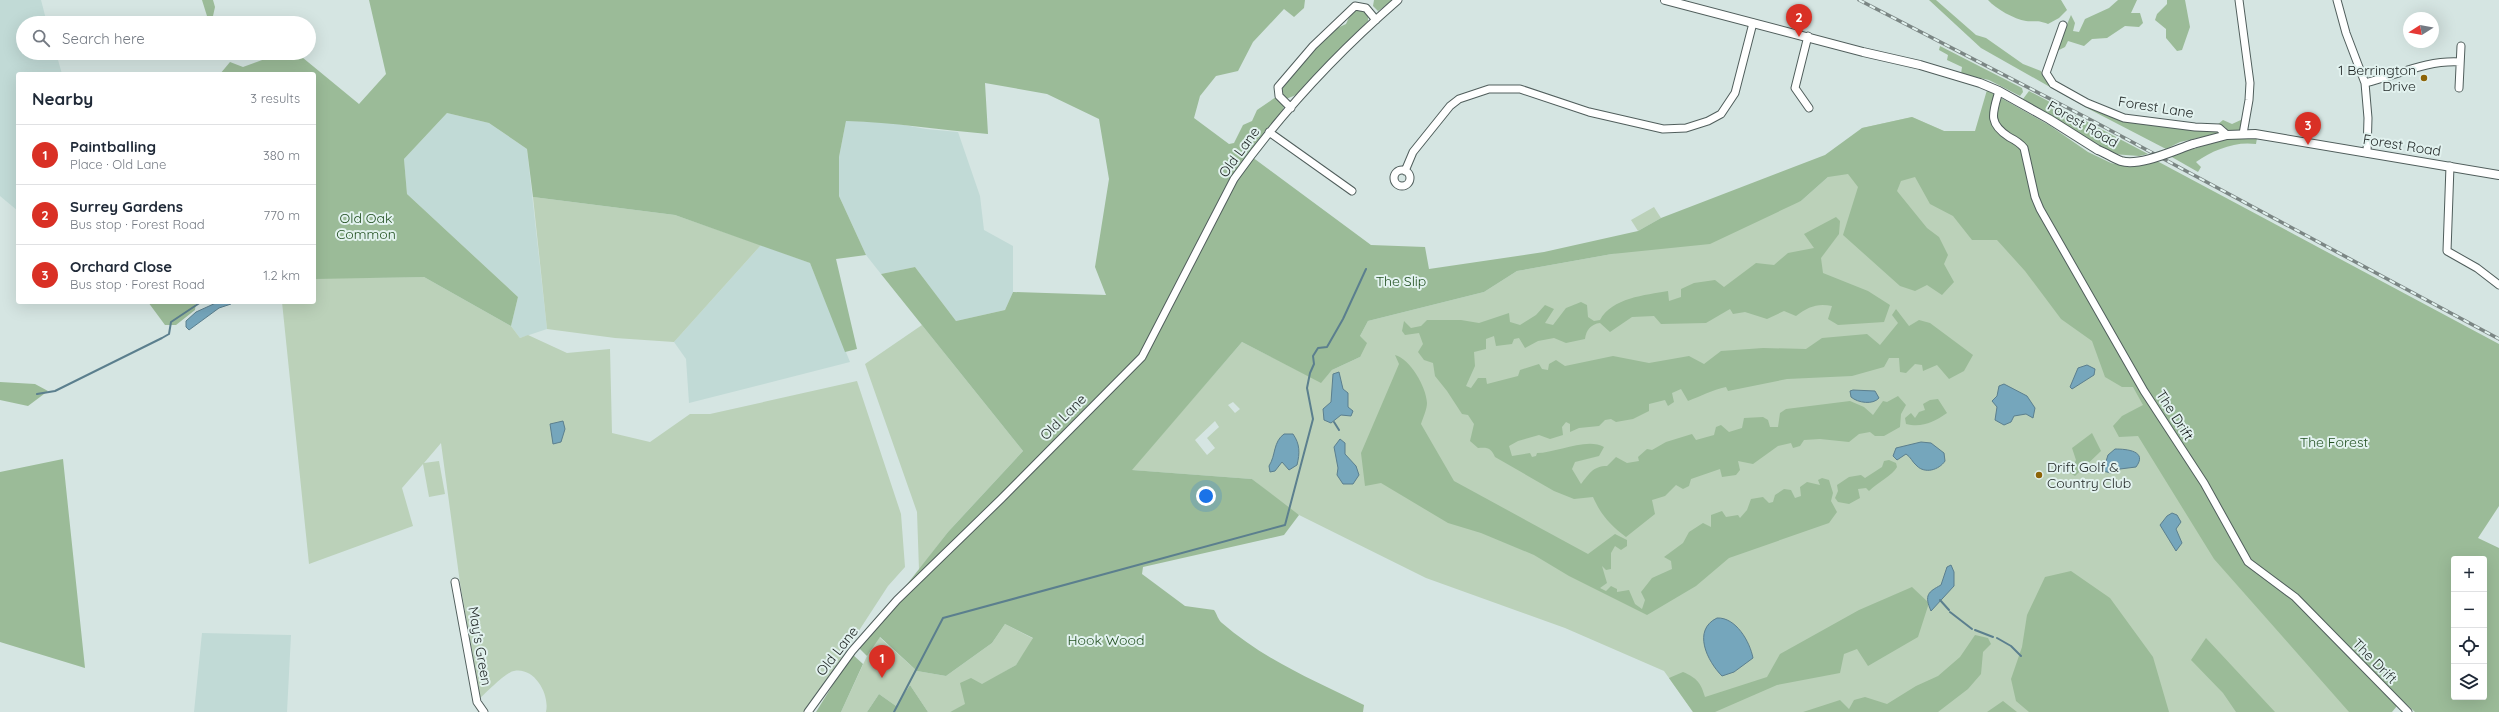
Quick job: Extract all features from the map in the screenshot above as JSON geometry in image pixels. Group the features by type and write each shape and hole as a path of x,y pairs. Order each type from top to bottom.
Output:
{"street":[{"name":"Old Lane","path":"808,712 852,651 897,600 1001,500 1142,357 1234,179 1269,132 1343,50 1398,0"},
{"name":"Forest Road","path":"1665,0 1808,36 1863,52 1920,65 2000,91 2098,150 2121,161 2129,162 2150,158 2227,135 2242,134 2308,142 2499,175"},
{"path":"2239,0 2250,83 2249,100 2242,134"},
{"path":"2337,0 2346,33 2365,83 2368,118 2367,153"},
{"path":"1291,108 1279,96 1278,86 1313,46 1355,6 1366,8 1376,20"},
{"path":"1405,171 1413,152 1454,102 1489,89 1520,89 1589,112 1662,129 1686,128 1708,121 1721,114 1735,92 1753,23"},
{"name":"Forest Lane","path":"2063,25 2046,73 2053,84 2087,103 2124,118 2195,127 2219,128 2227,135"},
{"path":"1808,36 1795,88 1809,108"},
{"path":"2459,88 2461,46"},
{"path":"2365,83 2392,76 2415,67 2442,61 2460,62"},
{"name":"The Drift","path":"2000,91 1994,108 1994,122 1997,128 2024,148 2033,192 2040,209 2144,391 2204,483 2248,562 2295,597 2408,712"},
{"path":"1269,132 1352,191"},
{"path":"2450,166 2447,251 2477,268 2499,285"},
{"name":"May's Green","path":"455,582 477,702 484,712"}],"shaded area":[{"path":"0,0 41,0 45,16 16,16 16,60 58,60 61,72 16,72 16,209 0,196"},
{"path":"447,113 489,123 527,149 547,329 520,338 511,326 518,297 407,194 404,159"},
{"path":"846,121 888,122 926,129 958,132 980,196 984,230 1013,246 1013,292 1005,310 956,321 915,267 881,274 866,255 839,196 839,157"},
{"path":"761,245 810,263 850,362 689,403 686,359 674,342"},
{"path":"202,633 291,635 287,712 194,712"}],"green space":[{"path":"202,0 213,0 215,7 213,16 207,16"},
{"path":"369,0 1305,0 1304,8 1294,17 1284,9 1253,42 1238,71 1216,76 1200,96 1194,118 1229,144 1234,143 1243,125 1252,121 1257,110 1276,97 1284,106 1283,111 1248,154 1371,245 1425,247 1429,269 1544,252 1638,231 1661,218 1825,155 1862,128 1912,117 1944,131 1975,131 1987,90 2049,125 2088,152 2111,163 2128,167 2157,161 2499,344 2499,506 2478,538 2499,548 2499,712 2415,712 2402,700 2392,712 2349,712 2214,559 2138,436 2119,437 2113,426 2122,416 2143,405 2133,387 2122,387 2105,377 2092,341 2061,319 2025,271 1997,240 1972,240 1953,216 1930,204 1915,177 1901,181 1897,191 1927,228 1939,237 1948,255 1944,264 1954,282 1942,295 1927,285 1915,291 1900,286 1843,235 1858,187 1848,174 1828,177 1801,201 1710,244 1612,254 1517,271 1484,292 1368,321 1360,336 1367,343 1360,357 1332,370 1321,383 1242,342 1132,470 1252,479 1299,515 1284,535 1143,567 1142,574 1185,606 1214,610 1221,622 1255,648 1308,678 1364,705 1363,712 950,712 965,704 960,683 971,678 982,684 1016,665 1033,638 1005,624 992,643 946,676 917,671 880,637 867,656 858,647 948,532 1023,451 881,274 915,267 956,321 1005,310 1013,292 1106,295 1095,267 1109,179 1099,119 1047,94 985,83 988,134 899,124 846,121 839,157 839,196 866,255 836,259 857,349 845,352 810,263 675,215 533,197 527,149 489,123 447,113 404,159 407,194 518,297 511,326 424,277 316,279 316,72 222,72 230,62 243,67 262,60 306,60 359,104 386,74"},
{"path":"1374,0 1394,0 1378,11 1373,6"},
{"path":"1929,0 1936,0 1976,35 1986,38 2023,64 2041,71 2044,78 2055,87 2118,118 2218,131 2220,133 2180,142 2166,149 2087,108 1981,48"},
{"path":"1988,0 2061,0 2067,10 2059,18 2048,24 2026,21 2011,16 2000,10"},
{"path":"2118,0 2137,0 2131,13 2140,13 2143,23 2139,27 2125,26 2107,38 2092,39 2084,46 2068,41 2065,47 2055,52 2071,15 2075,23 2073,31 2079,32 2085,19 2109,8"},
{"path":"2167,0 2185,0 2190,27 2182,50 2177,51 2166,38 2166,29 2155,20 2157,14 2167,4"},
{"path":"1357,9 1364,10 1368,17 1368,21 1296,95 1286,99 1281,92 1282,82 1333,30 1346,24 1352,11"},
{"path":"1940,46 2022,88 2023,92 2020,96 1989,80 1961,74 1962,67 1947,60 1948,55 1939,50"},
{"path":"2029,91 2148,154 2139,156 2113,154 2023,99"},
{"path":"1912,117 1944,131 1975,131 2389,712 1693,712 1664,671 1565,628 1426,578 1293,512 1252,479 1131,470 1242,342 1321,382 1332,370 1360,357 1360,336 1368,321 1484,292 1517,271 1612,254 1801,201 1828,177 1862,128","holes":["1233,402 1240,409 1235,413 1228,405","1215,421 1219,427 1207,438 1215,448 1207,455 1195,440"]},
{"path":"2243,119 2241,131 2228,132 2225,127 2217,125 2223,120 2232,124"},
{"path":"2229,138 2257,138 2256,144 2248,143 2224,147 2196,162 2201,167 2198,172 2170,156"},
{"path":"533,197 675,215 761,245 674,342 615,338 547,329"},
{"path":"1654,207 1661,218 1638,231 1631,220"},
{"path":"1836,217 1840,221 1839,234 1821,258 1823,273 1868,291 1890,305 1884,322 1838,325 1828,319 1832,306 1827,305 1813,306 1796,316 1784,311 1767,319 1745,312 1733,314 1730,309 1706,323 1661,324 1654,316 1632,317 1610,332 1600,323 1590,328 1586,333 1585,339 1566,343 1554,338 1538,341 1525,348 1519,338 1514,339 1512,344 1496,346 1494,336 1486,339 1486,349 1474,352 1475,366 1466,386 1471,388 1478,378 1486,378 1487,384 1518,376 1520,370 1539,364 1542,369 1548,370 1549,364 1556,360 1565,366 1613,356 1649,363 1689,356 1704,364 1721,351 1763,348 1806,349 1822,338 1867,334 1880,345 1898,323 1892,315 1896,309 1909,326 1919,320 1930,323 1973,355 1964,371 1949,379 1937,365 1923,371 1922,365 1915,364 1906,373 1900,372 1899,358 1889,358 1884,367 1852,376 1787,379 1728,391 1726,387 1711,391 1688,401 1681,389 1672,393 1674,402 1668,406 1665,400 1649,404 1649,411 1633,419 1616,422 1611,419 1605,420 1599,426 1579,428 1570,432 1570,424 1566,422 1562,427 1563,435 1550,439 1539,435 1518,441 1509,446 1512,456 1530,453 1532,457 1536,456 1537,453 1580,445 1597,444 1604,447 1599,456 1575,462 1572,469 1581,484 1592,471 1598,467 1607,466 1616,457 1627,463 1639,461 1638,457 1647,449 1652,450 1666,442 1692,434 1696,440 1714,435 1716,427 1721,425 1729,432 1742,428 1744,418 1763,417 1768,420 1770,427 1778,427 1780,413 1786,409 1850,401 1864,407 1873,415 1883,401 1887,402 1898,396 1906,405 1901,414 1900,427 1884,436 1875,436 1870,432 1859,434 1849,442 1820,439 1804,440 1800,446 1793,448 1791,443 1778,446 1753,464 1738,461 1740,470 1736,475 1722,477 1720,469 1691,479 1689,486 1683,489 1676,485 1665,496 1652,500 1655,514 1626,537 1606,519 1593,497 1574,499 1554,491 1495,457 1489,449 1478,448 1470,441 1474,424 1468,415 1462,414 1435,376 1433,363 1424,360 1418,352 1423,344 1419,333 1405,335 1402,331 1404,321 1411,328 1421,326 1427,320 1461,320 1479,323 1509,313 1510,322 1520,325 1536,315 1545,305 1554,309 1545,323 1553,325 1566,308 1581,302 1587,305 1588,317 1594,321 1600,320 1612,307 1621,302 1640,296 1668,291 1669,301 1681,297 1681,289 1694,283 1715,280 1724,287 1756,263 1774,265 1788,253 1814,248 1804,234"},
{"path":"424,277 511,326 520,338 528,335 567,353 610,349 612,433 650,442 690,414 710,414 857,381 901,514 905,567 888,586 806,712 546,712 546,698 539,684 528,673 522,671 514,671 506,675 480,698 460,583 441,443 424,463 439,461 445,494 429,497 423,464 402,488 413,526 309,564 282,304 316,304 316,278"},
{"path":"149,304 196,304 195,310 176,325 165,325"},
{"path":"922,325 1023,451 948,532 919,570 917,512 865,364"},
{"path":"1395,355 1411,367 1424,389 1427,403 1426,411 1421,424 1454,481 1588,554 1615,534 1627,540 1627,546 1621,550 1615,546 1611,553 1611,569 1606,570 1602,566 1607,583 1600,588 1606,591 1611,586 1617,589 1617,592 1629,590 1635,604 1642,609 1645,600 1641,592 1652,578 1672,569 1671,561 1664,557 1683,543 1689,532 1703,523 1711,527 1711,515 1722,511 1726,517 1738,515 1740,518 1747,510 1751,499 1763,497 1769,503 1773,502 1775,495 1784,489 1791,490 1795,498 1801,496 1800,487 1807,482 1820,485 1818,480 1822,478 1829,480 1833,493 1831,501 1837,512 1829,523 1729,558 1696,586 1647,615 1569,576 1534,555 1481,533 1448,523 1381,483 1365,486 1361,453 1399,364"},
{"path":"0,382 35,384 48,391 28,406 0,400"},
{"path":"1938,399 1947,413 1923,425 1906,424 1905,418 1911,413 1915,418 1919,412 1925,410 1923,404 1930,400"},
{"path":"2092,433 2101,451 2075,476 2070,473 2076,460 2072,448"},
{"path":"63,459 85,668 0,642 0,472"},
{"path":"1889,460 1896,463 1897,467 1888,476 1869,491 1866,488 1858,489 1860,498 1849,504 1838,502 1835,498 1838,491 1837,485 1849,477 1861,475 1865,478 1882,467 1884,461"},
{"path":"2071,571 2110,598 2153,657 2169,712 2029,712 2016,701 2011,679 2022,647 2027,615 2045,577"},
{"path":"1912,587 1929,603 1918,637 1868,666 1857,649 1844,654 1840,673 1777,685 1715,712 1693,712 1669,678 1683,672 1688,674 1698,682 1705,697 1767,677 1780,654 1859,610"},
{"path":"1005,624 1034,639 1016,665 982,685 965,705 950,712 928,712 910,685 896,706 879,694 867,712 841,712 867,656 879,637 917,671 946,676 992,643"},
{"path":"1975,635 1988,638 1991,644 1983,652 1981,674 1968,689 1938,712 1803,712 1840,700 1849,709 1854,700 1865,697 1887,704 1916,686 1938,676 1960,657"},
{"path":"2206,638 2275,712 2236,712 2223,693 2191,660"},
{"path":"852,654 863,664 841,712 816,712"},
{"path":"910,685 928,712 867,712 879,694 896,706"},
{"path":"2003,701 2017,712 1987,712"}],"water":[{"path":"214,304 231,304 219,308 189,330 186,327 186,321 196,312"},
{"path":"2087,365 2095,369 2094,375 2072,389 2070,387 2078,368"},
{"path":"1339,372 1343,389 1348,393 1348,407 1353,411 1351,416 1341,415 1331,423 1324,420 1323,409 1331,402 1333,374"},
{"path":"2004,384 2027,396 2035,408 2033,418 2026,414 2014,416 2011,422 2004,425 1995,420 1997,407 1992,401 1997,396 1999,386"},
{"path":"1850,391 1875,391 1879,398 1873,402 1857,401 1851,397"},
{"path":"563,421 565,429 561,442 553,444 550,424"},
{"path":"1284,434 1293,434 1297,441 1299,456 1297,465 1289,470 1282,462 1275,471 1270,472 1269,466 1276,445 1280,437"},
{"path":"1340,439 1345,443 1345,454 1356,466 1359,475 1353,484 1343,484 1337,475 1338,468 1334,447"},
{"path":"1921,442 1931,443 1944,453 1945,461 1936,469 1924,470 1920,468 1906,454 1897,460 1893,456 1896,448"},
{"path":"2115,449 2130,450 2138,454 2139,462 2136,467 2120,469 2111,473 2103,471 2108,455"},
{"path":"2172,513 2177,515 2181,522 2176,529 2182,543 2176,551 2160,525 2167,516"},
{"path":"1951,565 1954,572 1954,586 1931,611 1928,595 1941,585 1947,567"},
{"path":"1717,618 1724,619 1736,626 1749,645 1753,658 1734,672 1722,676 1711,662 1704,646 1705,630 1709,623"}],"waterway":[{"path":"894,712 943,618 1285,525 1313,419 1307,388 1310,373 1314,364 1313,356 1318,348 1327,347 1343,319 1366,269"},
{"path":"37,394 55,391 162,338 169,334 171,322 198,304"},
{"path":"1334,422 1339,430"},
{"path":"1940,600 1949,610"},
{"path":"1950,612 1972,629"},
{"path":"1975,630 1993,637"},
{"path":"1997,638 2011,646 2021,656"}],"railway":[{"path":"1859,0 2093,121 2499,339"}],"place":[{"name":"Surrey Gardens","path":"1799,37"},
{"name":"1 Berrington Drive","path":"2424,78"},
{"name":"Orchard Close","path":"2308,145"},
{"name":"Drift Golf & Country Club","path":"2039,475"},
{"name":"Paintballing","path":"882,678"}],"park label":[{"name":"Old Oak Common","path":"366,226"},
{"name":"The Slip","path":"1401,281"},
{"name":"The Forest","path":"2334,442"},
{"name":"Hook Wood","path":"1106,640"}]}
